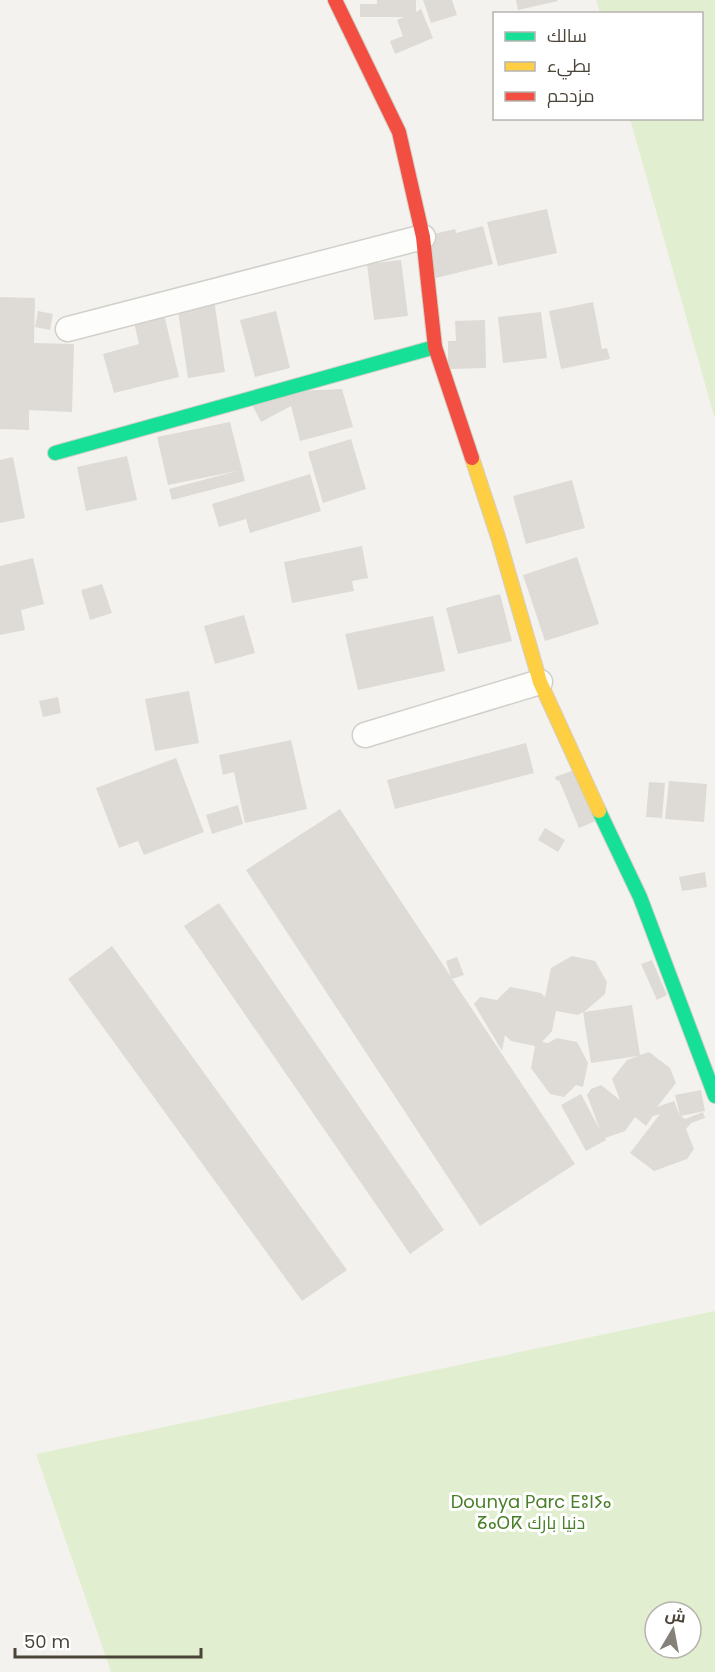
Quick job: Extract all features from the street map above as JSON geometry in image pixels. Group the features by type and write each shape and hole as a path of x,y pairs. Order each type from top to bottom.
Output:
{"street":[{"path":"335,0 399,132 423,237 435,347 499,540 540,682 568,747 640,897 715,1096"},
{"path":"68,329 423,237"},
{"path":"55,453 435,347"},
{"path":"365,735 540,682"}],"green space":[{"path":"596,0 715,0 715,419 630,120 703,120 703,12 600,12"},
{"name":"Dounya Parc ⴹⵓⵏⵢⴰ ⵒⴰⵔⴽ دنيا بارك","path":"715,1311 715,1672 111,1672 36,1454"}],"building":[{"path":"377,0 416,0 416,12 421,9 433,38 395,54 390,41 403,36 397,20 404,17 360,17 360,4 377,4"},
{"path":"423,0 452,0 457,15 431,23"},
{"path":"516,0 557,0 558,1 518,10"},
{"path":"547,209 557,253 498,266 487,222"},
{"path":"483,226 493,264 436,278 425,236 455,229 456,233"},
{"path":"401,260 408,316 374,320 367,264"},
{"path":"0,297 35,298 34,343 74,344 72,412 29,410 29,430 0,429"},
{"path":"214,300 225,372 188,378 177,305"},
{"path":"593,302 602,349 607,348 610,359 561,369 549,311"},
{"path":"163,310 179,377 114,393 103,354 139,344 133,318"},
{"path":"38,311 53,314 50,330 35,327"},
{"path":"276,311 290,368 255,377 240,320"},
{"path":"541,312 547,358 503,363 498,317"},
{"path":"485,320 486,368 448,369 448,341 456,341 455,321"},
{"path":"342,389 353,427 300,441 291,406 261,422 246,393"},
{"path":"230,422 245,481 172,500 169,489 237,471 168,485 157,437"},
{"path":"351,439 366,489 323,503 308,452"},
{"path":"127,456 137,500 86,511 77,467"},
{"path":"13,457 25,518 0,523 0,460"},
{"path":"310,474 321,511 250,533 246,519 219,527 212,504"},
{"path":"572,480 585,528 526,544 513,496"},
{"path":"362,546 368,578 352,581 354,591 292,603 284,562"},
{"path":"577,557 599,624 545,641 523,575"},
{"path":"33,558 44,604 21,610 25,630 0,635 0,566"},
{"path":"102,584 112,613 90,620 81,590"},
{"path":"500,594 512,641 458,654 446,608"},
{"path":"244,615 255,653 215,664 204,626"},
{"path":"433,616 445,671 358,690 345,634"},
{"path":"189,691 199,743 155,751 145,699"},
{"path":"58,697 61,713 43,717 39,701"},
{"path":"291,740 307,809 245,823 234,772 223,775 219,755"},
{"path":"526,743 534,773 395,809 387,780"},
{"path":"176,758 204,832 144,855 138,841 119,848 96,788"},
{"path":"577,769 598,820 579,828 559,780 557,781 555,777"},
{"path":"669,781 707,784 704,822 665,819"},
{"path":"649,782 665,783 662,818 646,817"},
{"path":"238,805 243,824 212,834 206,815"},
{"path":"340,809 451,977 446,961 457,957 464,975 452,979 575,1164 480,1226 246,870"},
{"path":"545,828 565,840 558,852 538,840"},
{"path":"705,872 707,887 682,891 679,877"},
{"path":"219,903 444,1230 410,1254 184,926"},
{"path":"112,946 347,1270 302,1301 68,979"},
{"path":"572,956 595,961 607,982 605,994 584,1012 632,1005 640,1055 649,1052 670,1068 676,1083 657,1107 674,1101 680,1116 675,1095 701,1090 705,1111 681,1116 685,1119 703,1112 705,1118 691,1123 686,1129 694,1149 687,1159 654,1171 630,1153 660,1114 653,1116 646,1126 635,1117 625,1131 605,1138 606,1140 586,1151 561,1105 581,1094 600,1130 587,1095 591,1089 601,1085 620,1100 612,1079 627,1060 638,1056 591,1063 583,1012 578,1015 556,1011 552,1031 542,1042 548,1043 557,1038 577,1042 588,1063 583,1087 576,1085 564,1097 550,1094 531,1068 535,1046 511,1041 505,1035 502,1051 474,1004 480,997 497,1000 510,987 541,993 545,997 551,968"},
{"path":"652,960 667,995 657,1000 641,964"}],"traffic: fast":[{"path":"55,453 435,347"},
{"path":"599,811 640,897 715,1096"}],"traffic: slow":[{"path":"472,458 499,540 540,682 599,811"}],"traffic: jam":[{"path":"335,0 399,132 423,237 435,347 472,458"}]}
